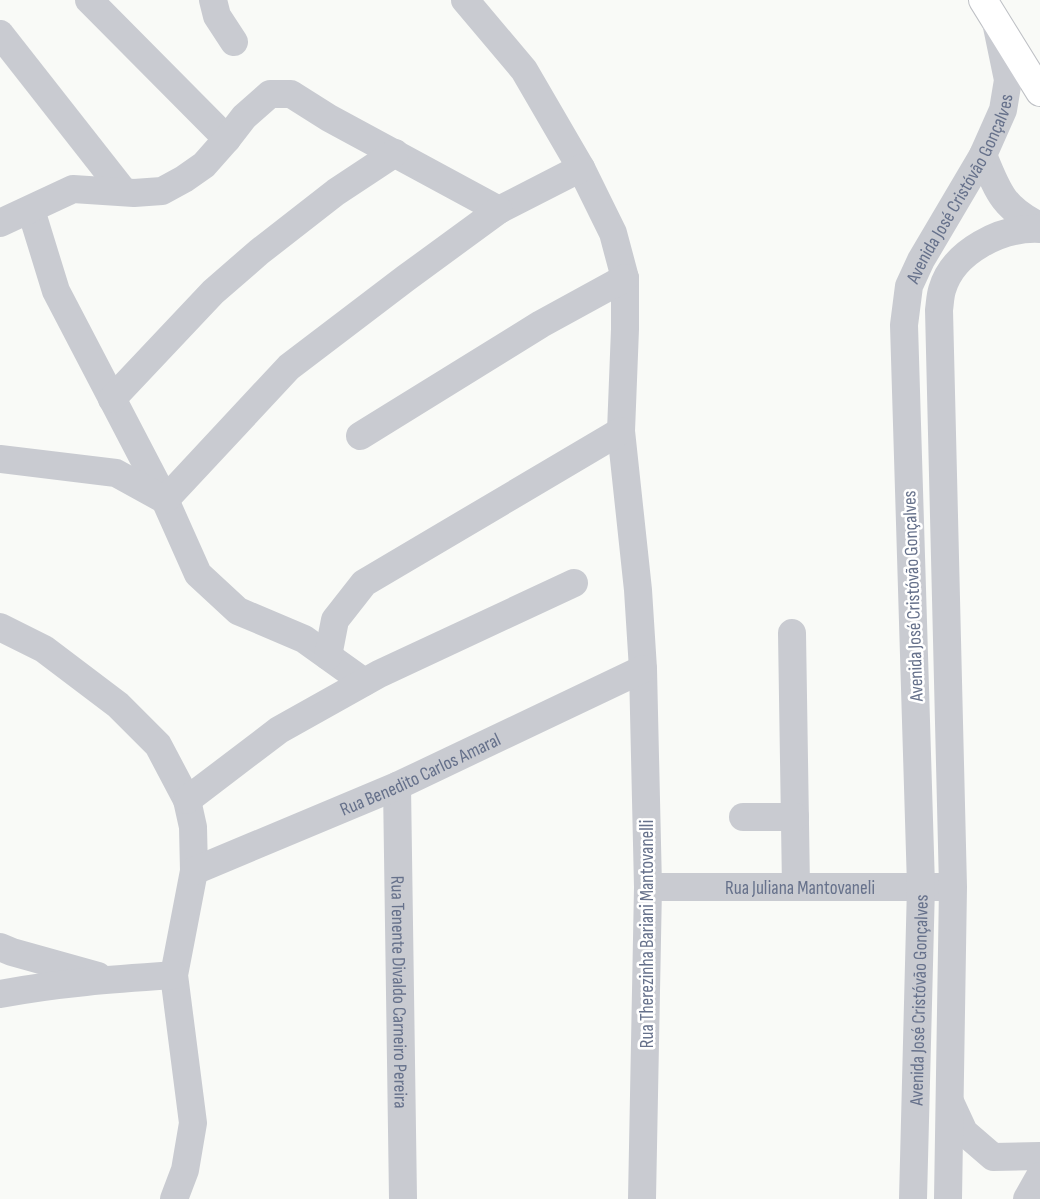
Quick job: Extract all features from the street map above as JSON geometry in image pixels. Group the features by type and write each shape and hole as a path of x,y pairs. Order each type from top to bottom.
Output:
{"main road":[{"path":"989,9 1040,92"}],"street":[{"path":"89,0 227,139"},
{"path":"214,0 217,16 234,42"},
{"name":"Rua Therezinha Bariani Mantovanelli","path":"465,0 524,70 581,168 613,233 625,278 621,431 638,590 643,669 648,887 642,1199"},
{"name":"Avenida José Cristóvão Gonçalves","path":"913,1199 921,886 904,325 908,286 920,260 983,155 1003,110 1008,80 989,9"},
{"path":"1,38 124,192"},
{"path":"0,224 73,189 124,192 162,191 204,165 244,117 270,94 291,94 329,118 499,210"},
{"path":"112,399 213,292 259,252 336,192 395,153"},
{"path":"983,155 997,189 1004,200 1024,218 1040,228"},
{"path":"165,500 289,367 499,210 581,168"},
{"path":"31,210 56,292 165,500 198,574 238,611 304,639 364,682"},
{"name":"Avenida José Cristóvão Gonçalves","path":"948,1199 953,887 939,310 942,289 952,270 971,250 991,237 1029,228 1040,228"},
{"path":"360,436 541,324 625,278"},
{"path":"328,656 335,620 364,583 621,431"},
{"path":"0,459 116,473 165,500"},
{"path":"187,800 279,730 378,674 574,583"},
{"path":"0,626 44,649 118,705 158,745 187,800 193,827 194,871 174,975 192,1123 186,1170 174,1199"},
{"path":"792,632 796,886"},
{"name":"Rua Benedito Carlos Amaral","path":"194,871 397,786 643,669"},
{"name":"Rua Tenente Divaldo Carneiro Pereira","path":"397,786 403,1199"},
{"path":"743,817 795,817"},
{"name":"Rua Juliana Mantovaneli","path":"648,887 953,887"},
{"path":"0,947 111,979"},
{"path":"0,994 111,979 174,975"},
{"path":"949,1101 964,1132 993,1156 1040,1156"},
{"path":"1027,1199 1040,1176"}]}
